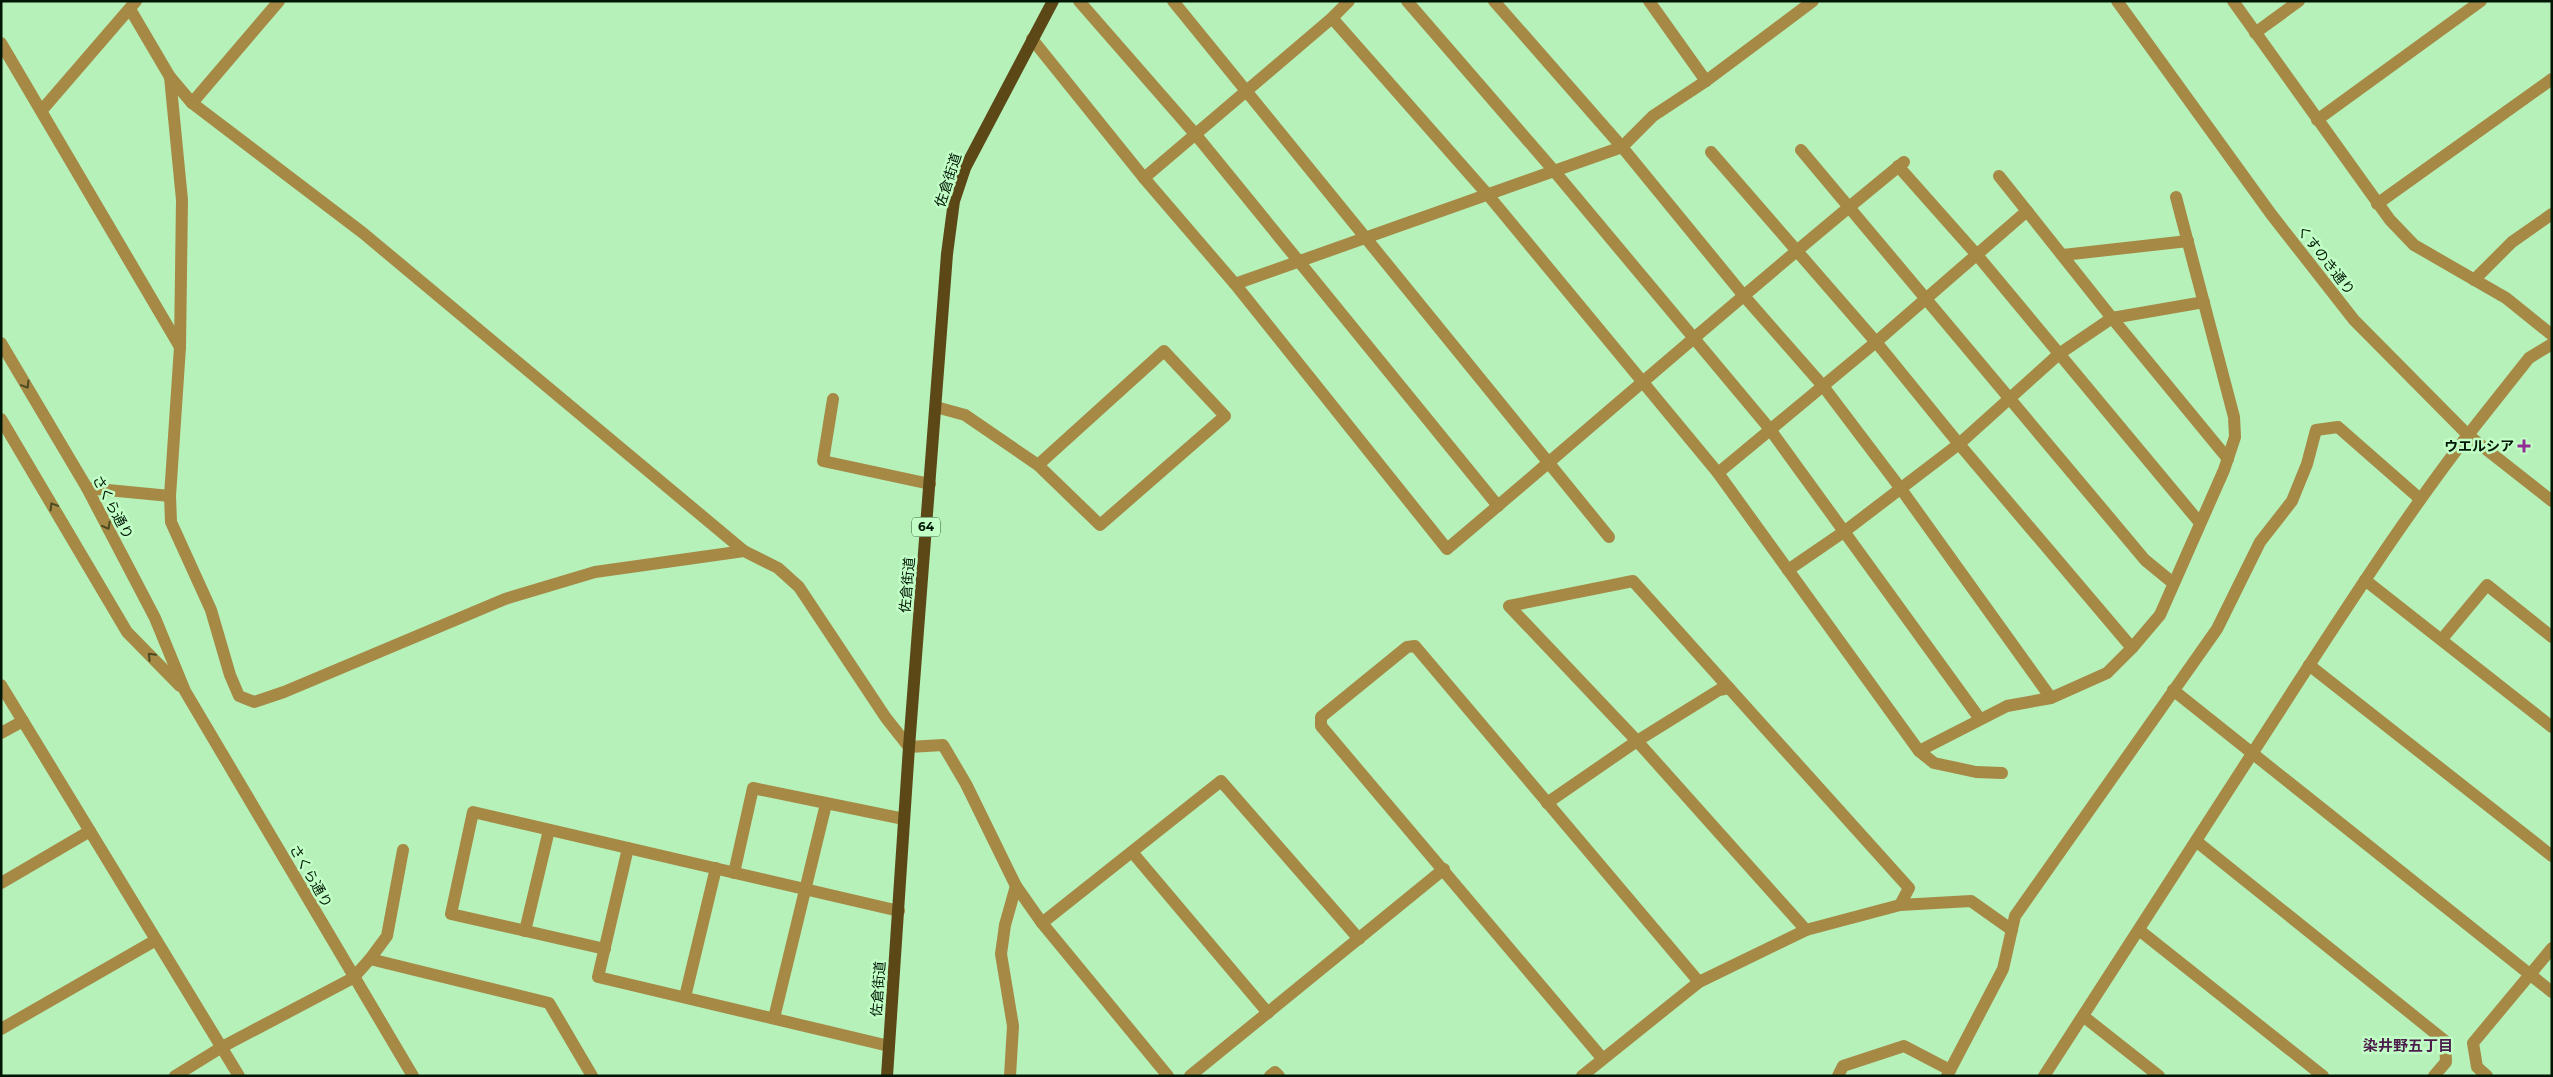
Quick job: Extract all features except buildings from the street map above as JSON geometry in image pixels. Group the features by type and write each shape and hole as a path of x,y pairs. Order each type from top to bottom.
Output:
{"main road":[{"name":"佐倉街道","path":"887,1076 909,747 947,254 954,201 965,168 981,134 1053,1"}],"street":[{"path":"192,103 278,1"},
{"path":"1079,1 1196,135 1498,506"},
{"path":"1173,1 1610,537"},
{"path":"1144,178 1248,91 1349,1"},
{"path":"1407,1 1555,172 1770,428 1980,719"},
{"path":"1494,1 1622,147 1744,296 1822,386 1901,489 2051,698"},
{"path":"1649,1 1706,81"},
{"path":"1235,284 1297,260 1555,172 1622,147 1653,116 1706,81 1813,1"},
{"name":"くすのき通り","path":"2117,1 2271,214 2354,320 2468,435 2552,501"},
{"path":"2233,1 2377,204 2414,245 2506,298 2552,334"},
{"path":"2255,32 2298,1"},
{"path":"2317,120 2481,1"},
{"path":"42,110 133,5 170,77 192,103 363,233 744,551 778,568 799,587 886,718 909,747 943,745 966,784 1016,886 1042,923 1168,1076"},
{"path":"1332,18 1488,195 1718,473 1919,751 1934,763 1976,772 2002,772"},
{"path":"1032,39 1144,178 1235,284 1447,548 1498,506 1549,460 1695,339 1795,250 1901,164 2200,523"},
{"path":"1,43 180,347"},
{"path":"170,77 182,200 180,347 170,496 171,522 211,610 230,675 239,696 254,702 284,692 505,599 595,572 744,551"},
{"path":"2377,204 2552,79"},
{"path":"1802,150 2145,560 2172,583"},
{"path":"1711,152 1876,342 1959,444 2132,648"},
{"path":"1999,176 2228,459"},
{"path":"1919,751 2007,706 2051,698 2107,673 2132,648 2160,615 2172,583 2228,459 2235,436 2234,417 2176,197"},
{"path":"1718,473 1876,342 2027,211"},
{"path":"2474,280 2512,242 2552,214"},
{"path":"2063,255 2188,241"},
{"path":"1788,570 1845,531 1959,444 2011,400 2059,354 2112,318 2204,302"},
{"name":"さくら通り","path":"1,343 87,488 155,618 185,691 353,978 413,1076"},
{"path":"2044,1076 2196,841 2251,752 2419,498 2529,358 2552,344"},
{"path":"936,407 965,415 1038,465 1100,525 1225,416 1164,351 1038,465"},
{"path":"834,399 823,461 930,484"},
{"name":"さくら通り","path":"1,419 127,632 185,691"},
{"path":"1838,1076 1843,1066 1904,1046 1948,1073 2003,969 2015,916 2217,629 2260,542 2292,501 2307,464 2316,430 2338,427 2419,498"},
{"path":"87,488 170,496"},
{"path":"2365,580 2552,727"},
{"path":"1806,930 1637,741 1509,606 1633,581 1909,888 1900,905"},
{"path":"2442,639 2487,585 2552,637"},
{"path":"1602,1058 1321,726 1321,717 1407,647 1415,646 1699,982"},
{"path":"2310,665 2552,856"},
{"path":"1,686 239,1076"},
{"path":"1547,803 1637,741 1719,690 1729,688"},
{"path":"2173,690 2552,992"},
{"path":"1,734 23,721"},
{"path":"1042,923 1221,781 1359,939"},
{"path":"734,873 753,788 904,819"},
{"path":"774,1018 826,804"},
{"path":"605,949 452,914 472,812 899,911"},
{"path":"525,931 549,830"},
{"path":"1,883 90,831"},
{"path":"2196,841 2445,1041 2446,1062 2434,1076"},
{"path":"628,848 598,977 685,996 889,1046"},
{"path":"175,1076 222,1048 353,978 387,936 403,850"},
{"path":"1132,852 1268,1013"},
{"path":"685,996 716,868"},
{"path":"1190,1076 1444,870"},
{"path":"1010,1076 1013,1026 1001,954 1005,925 1016,886"},
{"path":"1582,1076 1602,1058 1699,982 1806,930 1900,905 1971,901 2012,930"},
{"path":"2139,930 2323,1076"},
{"path":"1,1029 156,940"},
{"path":"2488,1076 2477,1067 2473,1043 2552,948"},
{"path":"370,959 548,1003 592,1076"},
{"path":"2083,1016 2159,1076"},
{"path":"1270,1076 1275,1072 1279,1076"}],"place":[{"name":"ウエルシア","path":"2524,446"}],"district":[{"name":"染井野五丁目","path":"2408,1046"}]}
